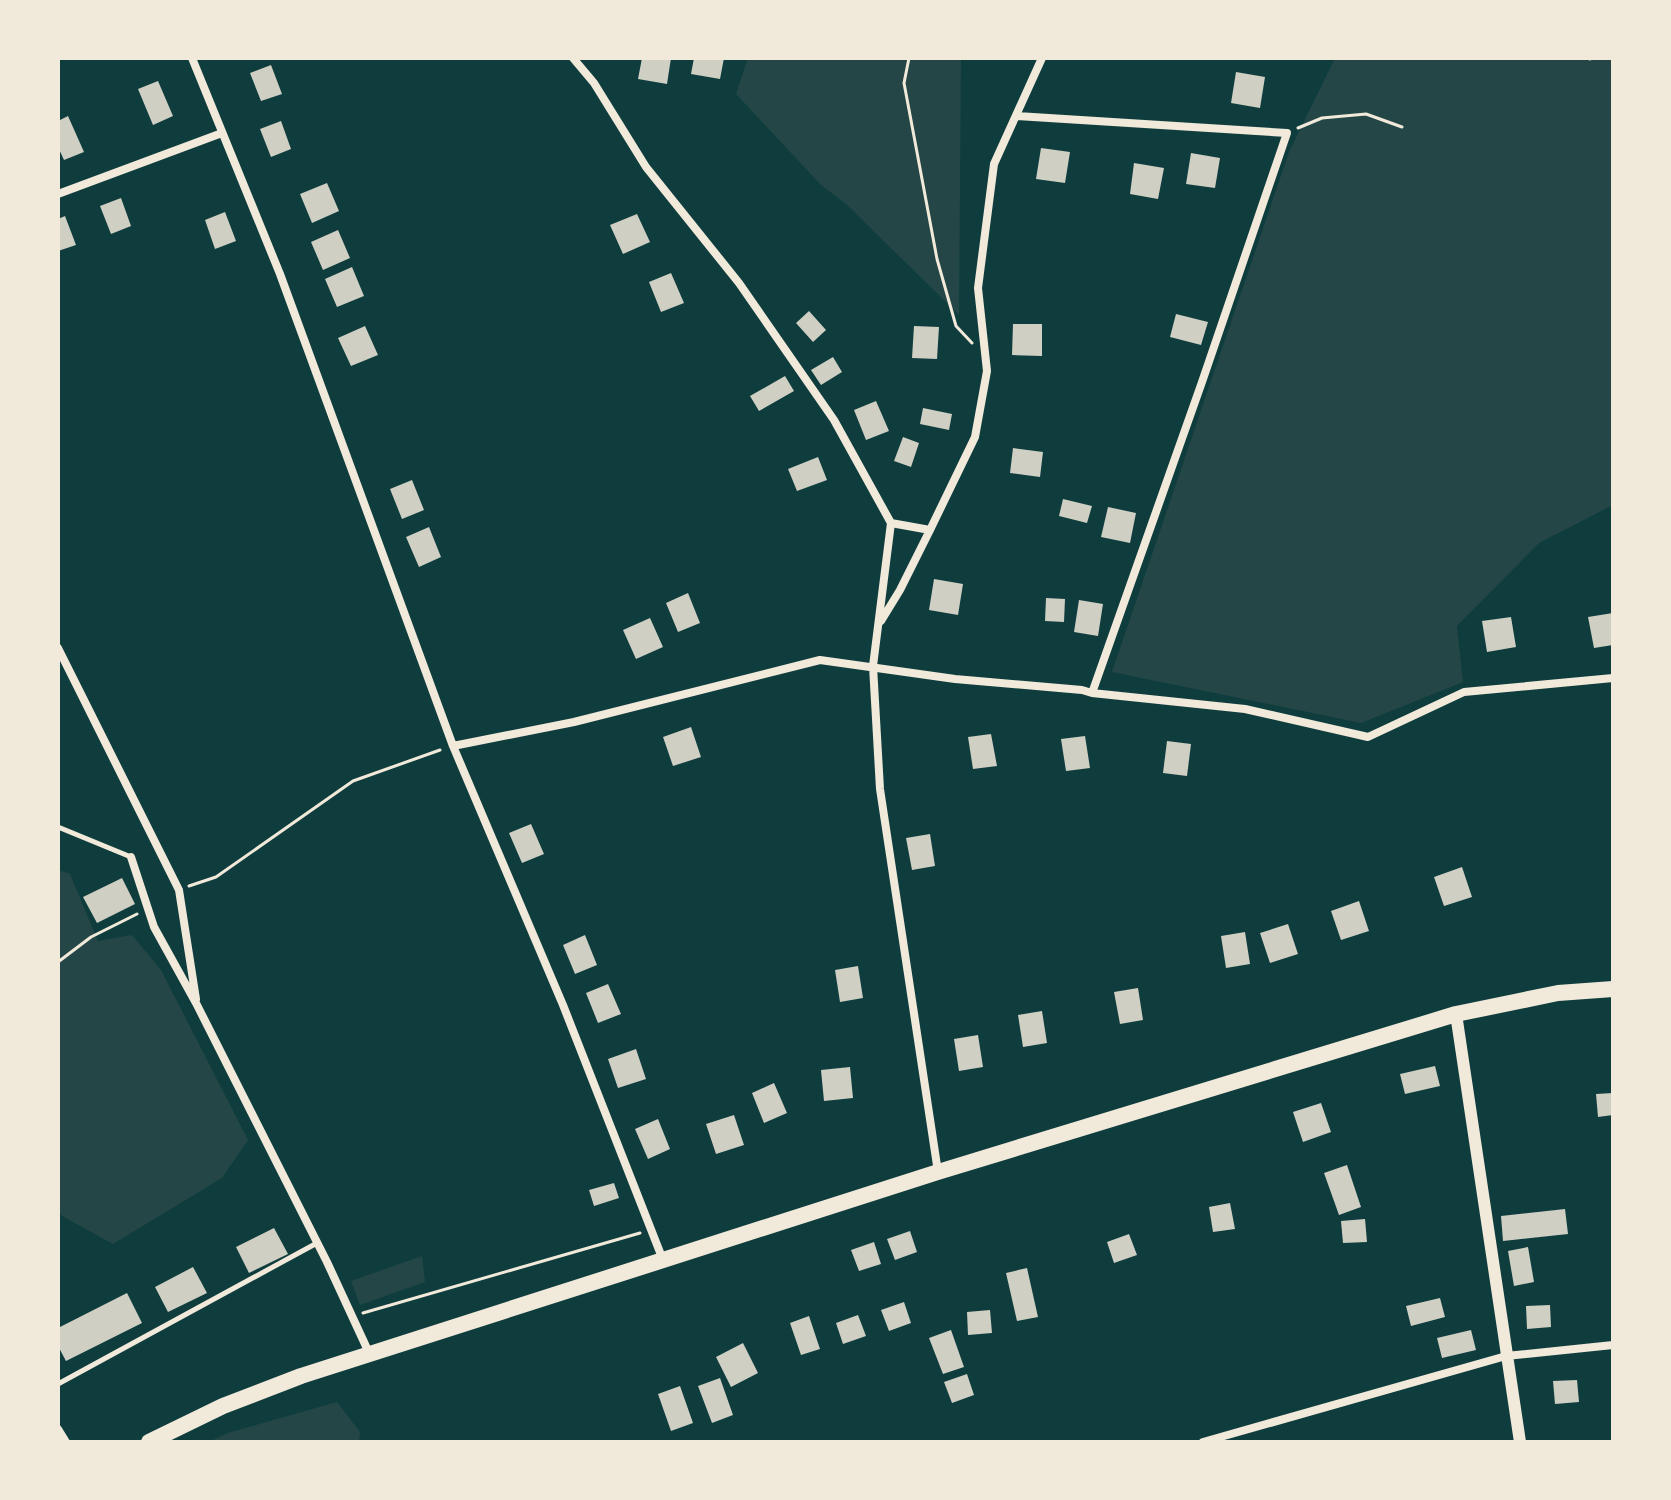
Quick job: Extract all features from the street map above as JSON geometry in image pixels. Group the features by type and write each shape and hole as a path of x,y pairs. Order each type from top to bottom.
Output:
{"main road":[{"path":"149,1442 223,1406 301,1376 938,1172 1456,1014 1558,993 1613,989"}],"street":[{"path":"192,58 280,274 453,746 563,1005 663,1261"},
{"path":"573,58 594,83 646,167 739,283 834,420 891,523 873,666 880,789 938,1172"},
{"path":"879,625 900,590 975,437 987,371 978,288 994,164 1042,58"},
{"path":"1017,116 1287,133 1092,693"},
{"path":"58,194 222,133"},
{"path":"891,523 930,530"},
{"path":"58,648 179,890 196,1003"},
{"path":"453,746 574,722 820,660 955,679 1245,709 1368,737 1464,692 1613,678"},
{"path":"131,857 154,927 196,1003 370,1355"},
{"path":"1456,1014 1520,1442"},
{"path":"1203,1442 1506,1356 1613,1345"},
{"path":"58,1429 66,1442"}],"lane":[{"path":"58,827 131,857"},
{"path":"58,1384 317,1243"}],"path":[{"path":"909,58 904,83 937,259 956,326 986,357"},
{"path":"1287,133 1322,118 1366,114 1402,127"},
{"path":"179,890 216,877 353,781 453,746"},
{"path":"58,962 91,937 148,908"},
{"path":"352,1316 651,1230"}],"shaded area":[{"path":"748,58 961,58 959,315 846,204 820,184 736,94"},
{"path":"1335,58 1613,58 1613,505 1539,543 1457,626 1463,682 1361,723 1112,672 1289,152"},
{"path":"58,870 70,874 98,941 132,935 161,970 248,1140 222,1178 113,1244 58,1211"},
{"path":"422,1256 425,1282 360,1305 351,1281"},
{"path":"337,1402 360,1432 359,1442 209,1442 228,1433"}],"building":[{"path":"642,58 671,58 667,84 638,79"},
{"path":"694,58 724,58 720,79 691,74"},
{"path":"271,65 282,94 261,101 250,73"},
{"path":"1236,72 1265,77 1260,108 1231,103"},
{"path":"158,81 173,116 153,125 138,89"},
{"path":"68,116 84,152 64,160 58,147 58,121"},
{"path":"281,121 291,149 271,157 260,129"},
{"path":"1041,148 1070,152 1065,183 1036,179"},
{"path":"1191,153 1220,158 1215,188 1186,184"},
{"path":"1134,163 1164,168 1158,199 1130,194"},
{"path":"327,183 339,211 312,223 300,194"},
{"path":"121,198 131,226 111,234 100,206"},
{"path":"225,212 236,241 215,249 205,220"},
{"path":"637,214 650,242 623,254 610,225"},
{"path":"65,216 76,245 58,251 58,219"},
{"path":"338,230 350,258 323,270 311,242"},
{"path":"352,267 364,296 337,307 325,279"},
{"path":"671,273 684,303 661,312 649,282"},
{"path":"809,311 826,330 813,342 796,323"},
{"path":"1176,314 1208,322 1201,345 1170,337"},
{"path":"1013,324 1042,324 1042,356 1012,355"},
{"path":"365,326 378,355 351,366 338,338"},
{"path":"914,326 939,327 937,359 912,358"},
{"path":"833,357 842,372 821,385 811,370"},
{"path":"785,376 794,391 759,411 750,396"},
{"path":"876,401 889,431 866,440 854,410"},
{"path":"923,408 952,414 949,430 920,424"},
{"path":"903,437 919,443 911,467 894,461"},
{"path":"1013,448 1043,452 1040,477 1010,473"},
{"path":"818,457 827,480 797,491 788,469"},
{"path":"412,480 424,510 402,519 390,489"},
{"path":"1063,499 1092,506 1087,523 1059,516"},
{"path":"1108,507 1136,513 1130,543 1101,537"},
{"path":"429,527 441,557 419,567 406,537"},
{"path":"934,579 963,584 958,615 929,610"},
{"path":"688,593 700,623 678,632 666,603"},
{"path":"1046,598 1065,599 1064,622 1045,621"},
{"path":"1079,600 1103,604 1098,636 1074,632"},
{"path":"1613,613 1613,645 1594,648 1588,617"},
{"path":"1511,617 1516,647 1487,652 1482,621"},
{"path":"650,618 663,647 636,659 623,630"},
{"path":"691,727 701,757 673,766 663,737"},
{"path":"991,734 997,766 973,769 968,737"},
{"path":"1085,736 1090,768 1066,771 1061,739"},
{"path":"1167,741 1191,744 1187,776 1163,773"},
{"path":"531,824 544,854 522,863 509,833"},
{"path":"930,834 935,866 912,870 906,838"},
{"path":"1462,867 1472,897 1444,906 1434,877"},
{"path":"122,878 135,904 97,923 83,897"},
{"path":"1359,901 1369,931 1341,940 1331,911"},
{"path":"1288,924 1298,954 1270,963 1260,933"},
{"path":"1245,932 1250,964 1226,968 1221,936"},
{"path":"585,935 597,965 575,974 563,945"},
{"path":"858,966 863,998 840,1002 835,970"},
{"path":"608,984 621,1014 598,1023 586,993"},
{"path":"1138,988 1143,1020 1120,1024 1114,992"},
{"path":"1042,1011 1047,1043 1023,1047 1018,1015"},
{"path":"978,1035 983,1067 959,1071 954,1039"},
{"path":"636,1049 646,1079 618,1088 608,1059"},
{"path":"1435,1066 1440,1086 1405,1094 1400,1074"},
{"path":"850,1067 853,1098 824,1101 821,1070"},
{"path":"774,1083 787,1113 764,1123 752,1093"},
{"path":"1613,1093 1613,1115 1598,1117 1596,1094"},
{"path":"1321,1103 1331,1132 1303,1142 1293,1112"},
{"path":"734,1115 744,1145 716,1154 706,1124"},
{"path":"658,1119 670,1149 648,1159 635,1129"},
{"path":"1347,1165 1361,1207 1339,1215 1324,1173"},
{"path":"614,1183 619,1198 594,1206 589,1190"},
{"path":"1230,1203 1235,1229 1213,1232 1209,1207"},
{"path":"1565,1209 1568,1234 1503,1241 1501,1216"},
{"path":"1365,1219 1367,1242 1343,1243 1341,1221"},
{"path":"274,1228 288,1254 249,1273 236,1247"},
{"path":"910,1231 917,1252 895,1260 887,1239"},
{"path":"1129,1234 1137,1255 1114,1263 1107,1242"},
{"path":"874,1242 881,1264 859,1271 851,1250"},
{"path":"1528,1247 1534,1282 1514,1286 1508,1251"},
{"path":"193,1267 207,1293 168,1312 155,1287"},
{"path":"1027,1268 1038,1317 1017,1321 1006,1273"},
{"path":"127,1293 142,1323 66,1361 58,1346 58,1328"},
{"path":"1440,1298 1445,1317 1411,1326 1406,1306"},
{"path":"904,1302 911,1323 889,1331 881,1310"},
{"path":"1550,1305 1551,1327 1527,1329 1526,1306"},
{"path":"990,1310 992,1333 968,1335 967,1312"},
{"path":"858,1315 866,1336 843,1344 836,1323"},
{"path":"809,1316 820,1349 801,1355 790,1323"},
{"path":"951,1330 964,1367 943,1374 929,1338"},
{"path":"1471,1330 1476,1350 1442,1358 1437,1338"},
{"path":"743,1343 758,1373 731,1387 716,1357"},
{"path":"967,1374 974,1395 952,1403 944,1382"},
{"path":"720,1378 733,1415 712,1423 698,1386"},
{"path":"1577,1380 1579,1402 1555,1404 1553,1381"},
{"path":"680,1386 693,1423 671,1431 658,1394"}]}
